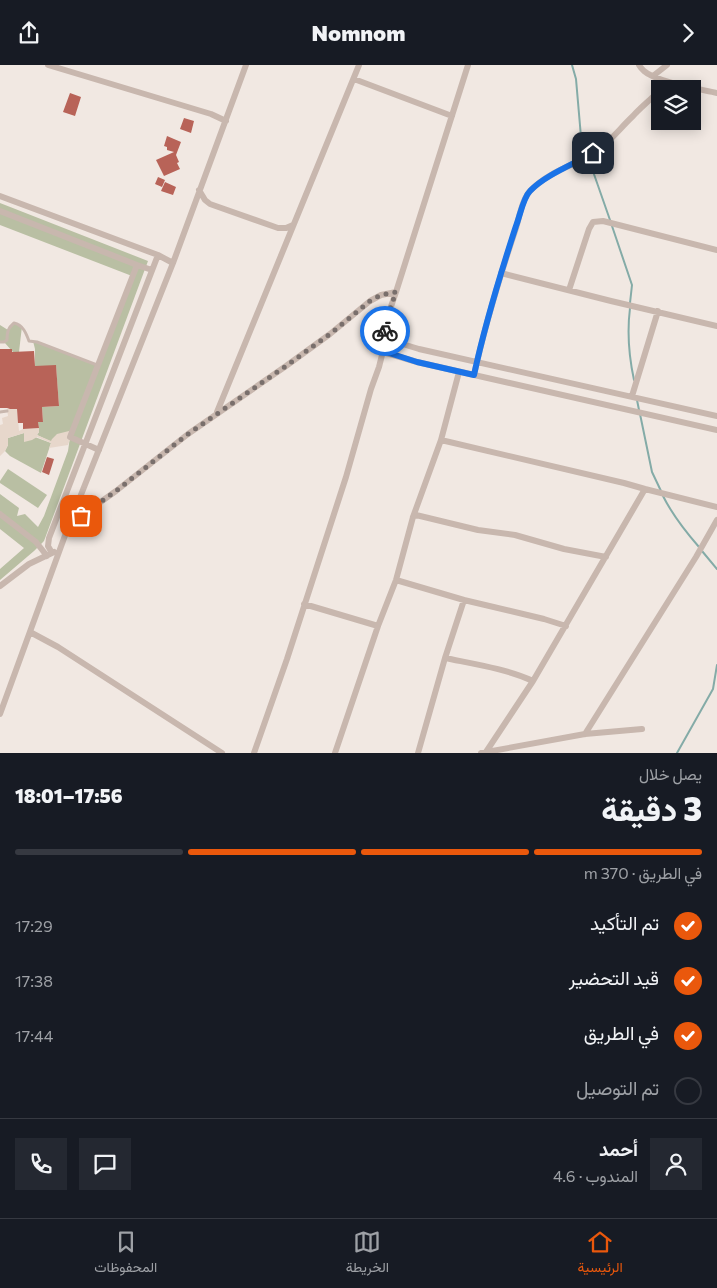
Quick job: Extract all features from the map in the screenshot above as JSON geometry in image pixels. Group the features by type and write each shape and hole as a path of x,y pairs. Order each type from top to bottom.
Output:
{"street":[{"path":"48,65 211,114 226,121"},
{"path":"0,714 69,524 173,263 246,65"},
{"path":"217,413 359,65"},
{"path":"254,753 346,477 379,367 386,339 386,321 468,65"},
{"path":"639,65 645,72 663,80"},
{"path":"653,77 667,65"},
{"path":"354,79 452,116"},
{"path":"701,89 717,93"},
{"path":"474,375 489,311 527,195 538,184 607,143 651,98"},
{"path":"199,190 210,204 278,229 293,225"},
{"path":"0,196 158,255 173,263"},
{"path":"0,211 152,270"},
{"path":"569,290 593,222 603,221 717,250"},
{"path":"278,229 286,243"},
{"path":"49,555 48,546 50,538 158,255"},
{"path":"99,450 70,437 137,265"},
{"path":"501,273 717,326"},
{"path":"69,524 116,491 188,434 330,334 370,301 381,295 396,292"},
{"path":"632,397 658,311"},
{"path":"386,339 419,349 717,416"},
{"path":"383,351 417,362 459,372 717,429"},
{"path":"335,753 378,626 396,580 413,517 441,440 459,372"},
{"path":"441,440 717,507"},
{"path":"484,753 533,681 645,489"},
{"path":"0,514 36,542 49,555"},
{"path":"413,517 416,515 478,530 515,535 564,549 606,557"},
{"path":"585,734 717,520"},
{"path":"0,586 29,565 60,550"},
{"path":"396,580 464,601 544,619 566,626"},
{"path":"418,753 445,658 464,601"},
{"path":"304,604 378,626"},
{"path":"30,632 58,647 222,753"},
{"path":"445,658 483,666 525,677 533,681"},
{"path":"484,753 585,734 642,729"}],"lane":[{"path":"0,342 7,340 10,326 14,323 22,327 29,341 37,342 98,365"},
{"path":"0,411 7,411"}],"green space":[{"path":"0,203 148,261 44,541 0,580 0,569 24,548 0,529 0,494 19,508 17,516 25,514 38,527 44,516 68,451 70,437 52,442 37,435 39,432 38,422 43,422 42,407 59,406 56,366 35,366 33,341 98,365 132,276 0,225"},
{"path":"14,323 22,326 19,352 13,352 4,342 0,342 0,325 8,330"},
{"path":"24,433 51,443 41,473 10,456 5,451 8,445 8,438"},
{"path":"8,469 47,495 38,508 0,483"}],"shaded area":[{"path":"7,409 17,409 19,431 39,428 37,435 51,441 57,434 73,430 68,445 49,448 51,443 37,437 24,442 24,433 8,438 8,445 0,456 0,425 3,424 2,418 8,416"}],"building":[{"path":"70,93 81,97 75,116 63,112"},
{"path":"184,118 194,121 191,133 180,129"},
{"path":"167,136 181,142 176,155 180,169 164,176 156,160 174,152 167,150 167,147 164,146"},
{"path":"158,177 165,180 162,187 155,184"},
{"path":"165,182 176,187 173,195 161,191"},
{"path":"0,349 12,349 12,352 34,351 35,366 56,365 59,406 42,407 43,422 38,422 39,428 23,429 23,423 18,423 17,409 0,408"},
{"path":"47,457 54,459 49,475 42,472"}],"waterway":[{"path":"572,65 576,79 581,137 610,220"},
{"path":"612,226 632,285 630,303"},
{"path":"630,308 629,344 634,380"},
{"path":"637,400 639,410"},
{"path":"640,414 652,472 661,491"},
{"path":"663,496 679,522 699,547"},
{"path":"702,551 717,569"},
{"path":"677,753 713,689 717,665"}],"way so far":[{"path":"81,516 188,434 330,334 375,297 396,292 386,321 385,331"}],"route":[{"path":"385,331 386,339 383,351 398,357 474,375 489,311 527,195 538,184 593,153"}]}
